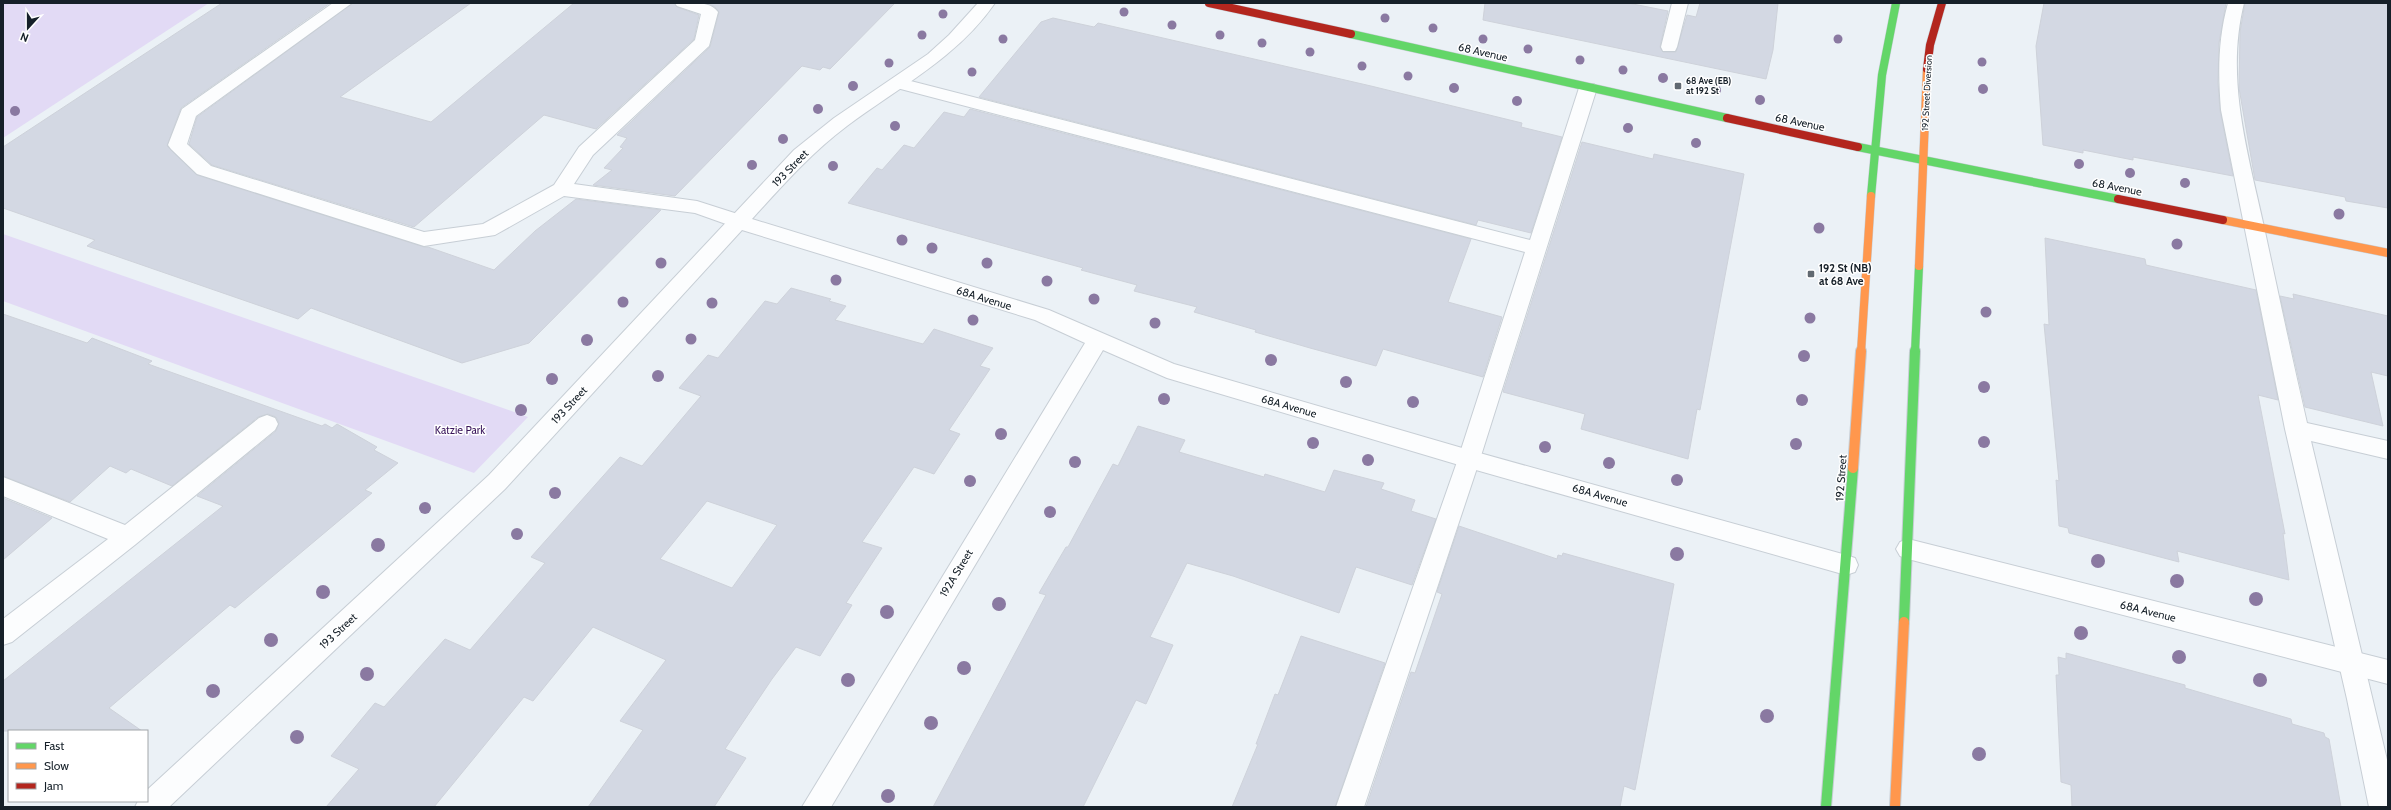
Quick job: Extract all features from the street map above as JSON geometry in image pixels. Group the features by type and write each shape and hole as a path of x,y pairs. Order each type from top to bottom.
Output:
{"main road":[{"name":"68 Avenue","path":"1209,3 1875,151 2388,253"},
{"path":"1875,151 1878,98 1885,47 1896,3"},
{"name":"192 Street Diversion","path":"1923,160 1927,73 1930,45 1942,3"},
{"name":"192 Street","path":"1826,807 1846,565 1875,151"},
{"path":"1895,807 1908,549 1923,160"}],"street":[{"path":"344,3 188,113 177,145 204,170 424,240 488,230 561,189 586,151 703,42 710,12 683,3"},
{"name":"193 Street","path":"149,807 498,482 740,222 801,154 840,122 899,83 955,39 987,3"},
{"path":"1669,47 1680,3"},
{"path":"2236,3 2229,28 2226,73 2230,110 2255,227 2261,269 2296,429 2350,662 2368,726 2383,807"},
{"path":"899,83 1536,248"},
{"path":"1350,807 1469,459 1588,88"},
{"name":"68A Avenue","path":"561,189 697,207 787,238 1042,315 1167,370 1469,459 1846,565"},
{"name":"192A Street","path":"816,807 1098,340"},
{"path":"3,634 128,537 267,424"},
{"path":"2296,429 2388,450"},
{"path":"3,486 128,537"},
{"name":"68A Avenue","path":"1908,549 2388,672"}],"green space":[{"path":"3,3 209,3 3,138"},
{"name":"Katzie Park","path":"3,234 528,417 474,473 3,301"}],"building":[{"path":"222,3 330,3 181,108 167,146 197,175 428,247 494,270 535,231 576,199 661,210 529,343 462,363 311,308 298,319 87,246 95,240 3,208 3,147"},
{"path":"353,3 471,3 340,97 431,122 574,3 674,3 677,7 699,15 694,39 596,129 544,115 414,227 212,165 189,144 197,117"},
{"path":"707,3 895,3 830,69 823,67 820,70 802,66 675,196 593,185 612,170 604,168 623,148 620,147 627,138 617,135 710,47 719,12 715,7"},
{"path":"1485,3 1628,3 1668,11 1660,47 1663,52 1676,52 1687,15 1696,17 1700,3 1778,3 1773,50 1766,79 1483,20"},
{"path":"2044,3 2226,3 2219,43 2218,83 2220,110 2233,176 2133,157 2133,160 2083,150 2083,153 2043,145 2036,46"},
{"path":"2245,3 2388,3 2388,208 2346,201 2345,197 2255,180 2239,88 2240,32"},
{"path":"1053,18 1094,27 1098,23 1371,86 1522,123 1521,127 1562,137 1531,233 1478,220 1476,225 979,97 1041,22"},
{"path":"970,109 1471,239 1448,302 1502,317 1483,377 1383,349 1376,366 1310,348 1194,312 1197,307 1134,291 1137,285 1081,270 1083,268 848,203 877,168 882,170 904,145 914,148 944,112 964,117"},
{"path":"1582,142 1653,159 1654,154 1744,174 1700,410 1697,409 1688,459 1581,429 1585,414 1503,392"},
{"path":"2045,238 2145,259 2146,265 2256,290 2278,400 2258,395 2285,534 2283,533 2289,580 2177,551 2179,562 2069,533 2068,528 2059,526 2056,480 2059,481 2044,324 2049,325"},
{"path":"791,288 831,299 829,301 846,306 835,320 923,344 934,329 993,348 980,366 990,369 949,430 960,434 934,474 914,467 862,542 882,548 846,603 852,605 820,656 796,647 772,679 725,749 746,758 714,807 588,807 643,730 620,721 666,660 593,627 533,701 524,697 434,807 326,807 359,769 331,756 375,703 384,707 445,639 470,650 545,563 531,557 620,457 642,466 701,396 679,388 708,355 718,358 765,301 777,304","holes":["707,501 777,525 732,588 660,559"]},
{"path":"2293,294 2388,316 2388,376 2371,372 2383,426 2305,407 2280,296 2294,299"},
{"path":"3,314 87,343 92,338 152,361 148,364 322,426 325,424 332,428 337,424 377,447 374,450 398,463 365,490 372,493 235,608 230,605 109,708 141,730 3,731 3,681 223,506 197,496 276,431 279,423 276,417 268,414 258,417 172,486 131,469 126,473 110,466 70,502 3,476"},
{"path":"1138,426 1185,440 1179,452 1264,477 1265,474 1325,492 1334,470 1384,483 1381,489 1415,500 1411,511 1436,519 1412,585 1356,567 1339,613 1233,576 1187,563 1150,637 1173,645 1146,704 1136,700 1083,807 933,807 1046,595 1039,593 1066,547 1068,547 1113,464 1118,466"},
{"path":"3,498 52,518 3,560"},
{"path":"1459,526 1557,559 1558,555 1562,556 1563,553 1674,584 1635,790 1624,786 1620,807 1366,807 1411,672 1415,673 1442,594 1437,592"},
{"path":"1301,636 1385,663 1335,807 1232,807 1258,744 1256,744 1275,694 1278,695"},
{"path":"2066,653 2185,685 2185,688 2291,719 2292,724 2324,733 2325,737 2329,739 2341,807 2072,807 2071,785 2061,782 2056,675 2059,675 2058,657 2066,659"}],"traffic: fast":[{"path":"1871,196 1882,75 1896,3"},
{"path":"1351,34 1727,118"},
{"path":"1858,147 2118,199"},
{"path":"1904,622 1919,266"},
{"path":"1826,807 1853,468"}],"traffic: slow":[{"path":"1919,266 1927,69"},
{"path":"1853,468 1871,196"},
{"path":"2223,220 2388,253"},
{"path":"1895,807 1904,622"}],"traffic: jam":[{"path":"1209,3 1351,34"},
{"path":"1927,69 1930,45 1942,3"},
{"path":"1727,118 1858,147"},
{"path":"2118,199 2223,220"}],"place":[{"name":"68 Ave (EB) at 192 St","path":"1678,86"},
{"name":"192 St (NB) at 68 Ave","path":"1811,274"}]}
